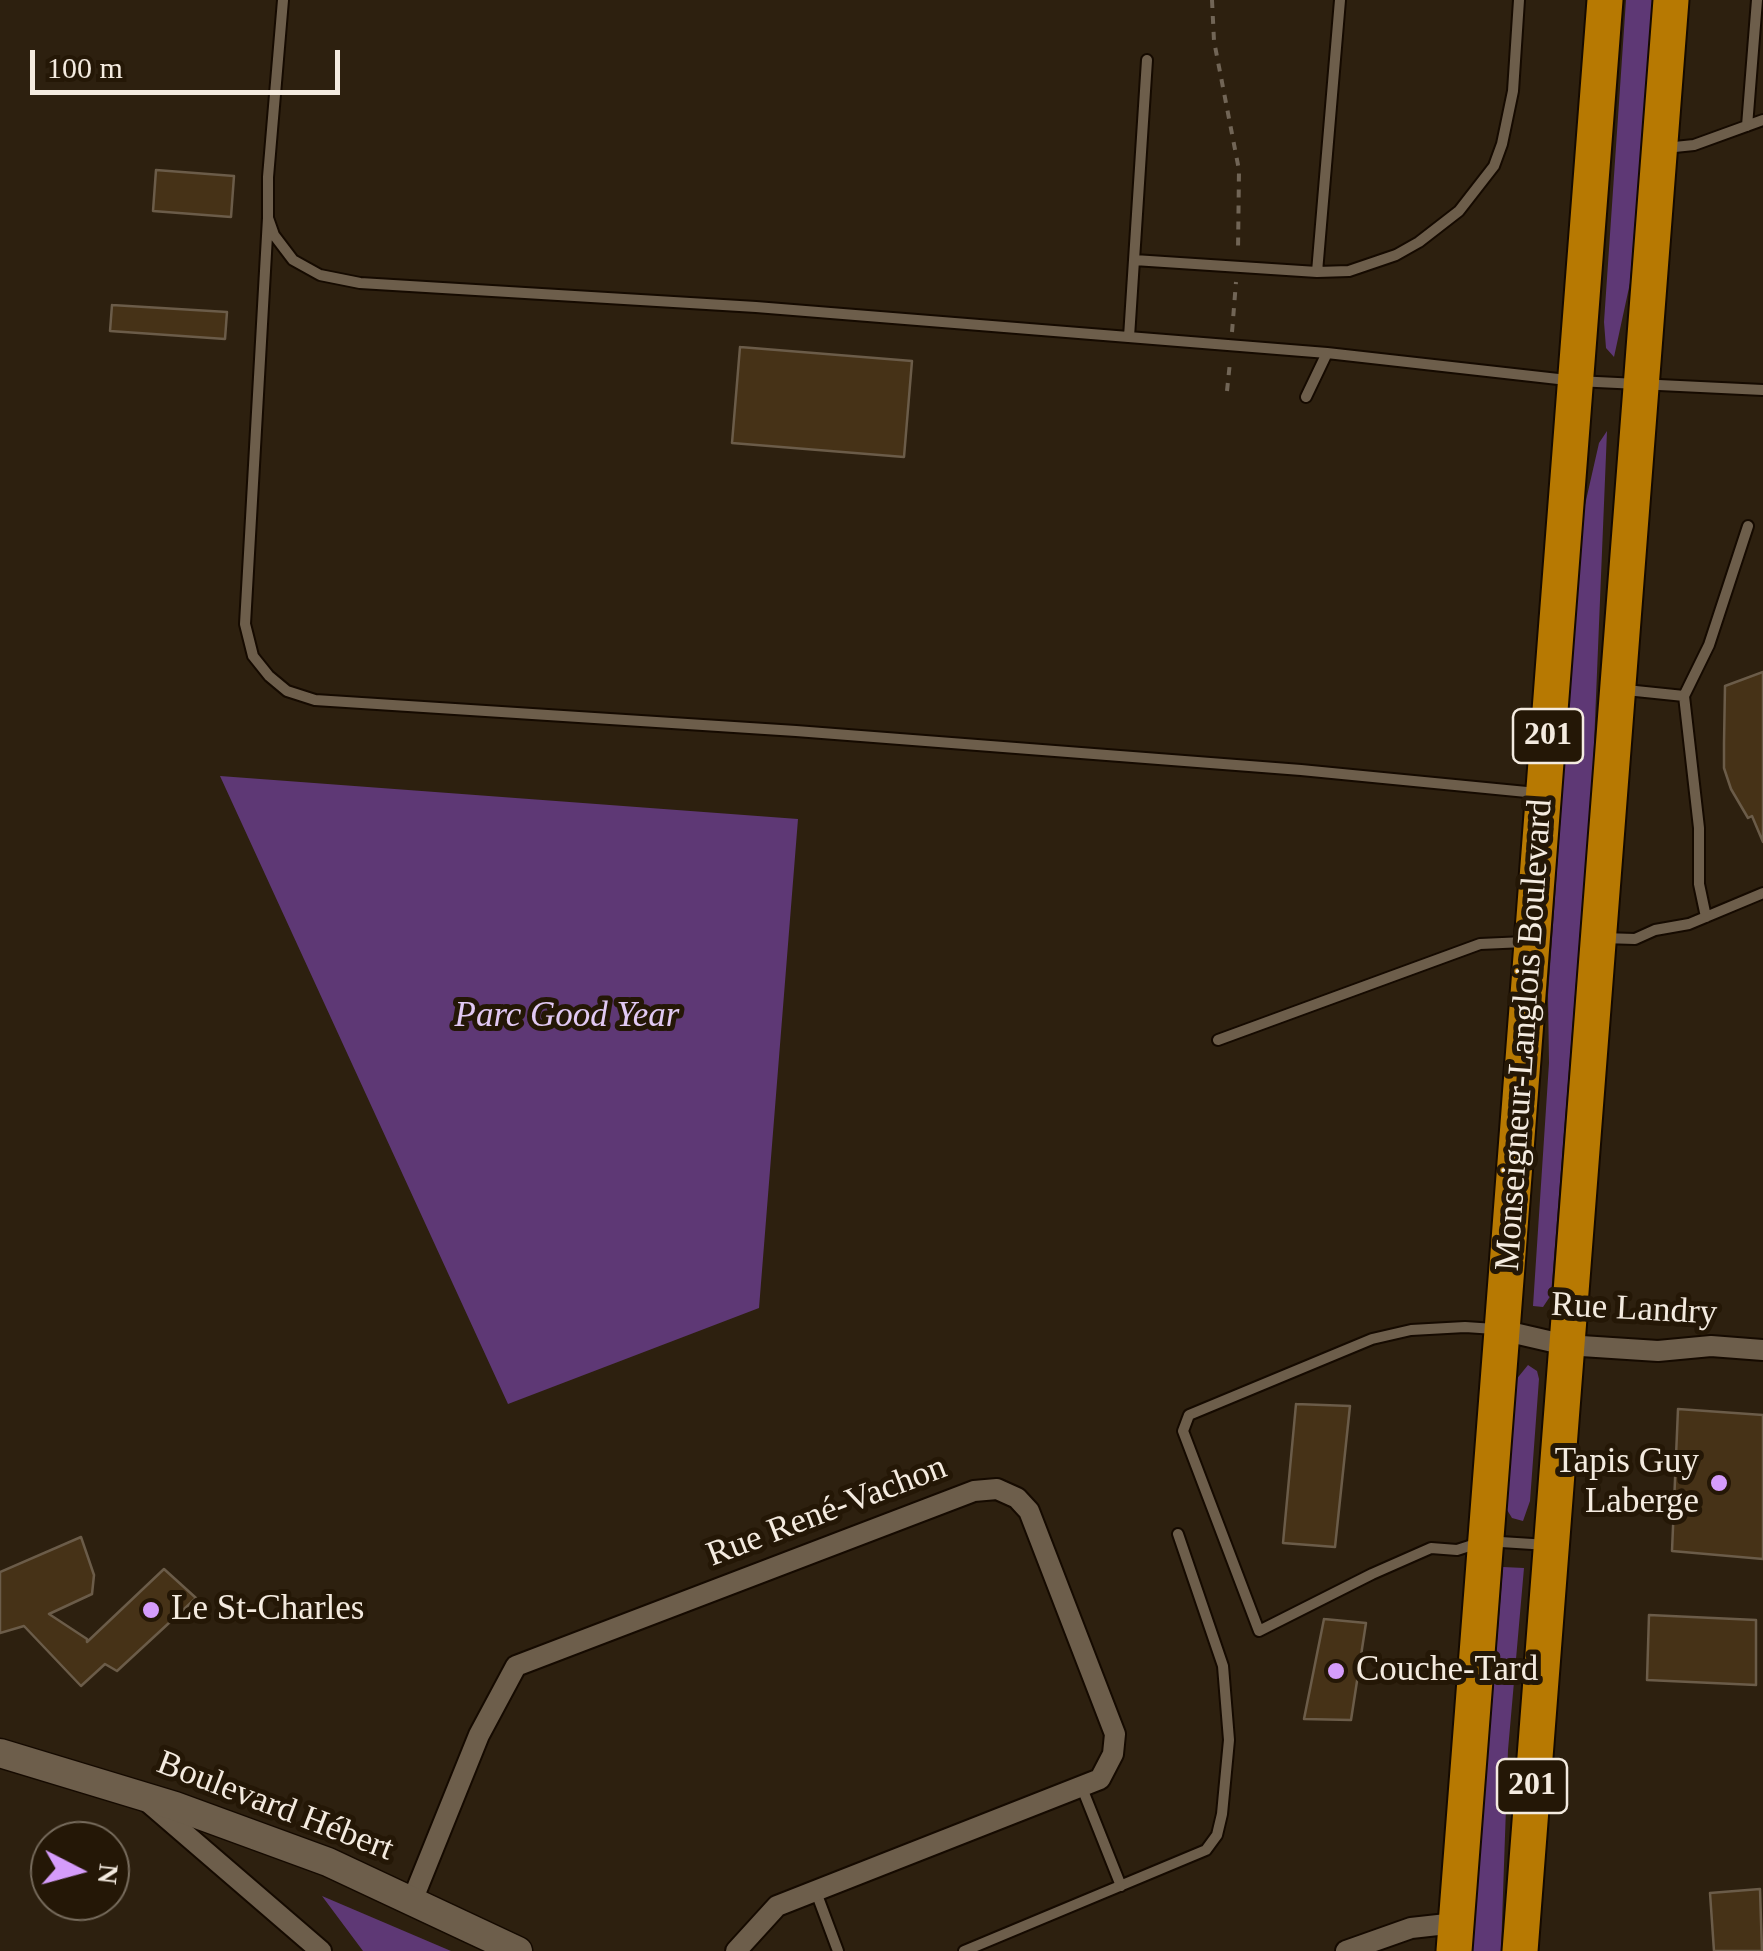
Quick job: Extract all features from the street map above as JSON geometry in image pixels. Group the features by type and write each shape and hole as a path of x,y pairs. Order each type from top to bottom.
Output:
{"highway":[{"name":"Monseigneur-Langlois Boulevard","path":"1455,1937 1605,0"},
{"name":"Monseigneur-Langlois Boulevard","path":"1520,1951 1671,0"}],"main road":[{"name":"Boulevard Hébert","path":"0,1753 138,1794 328,1862 515,1950"}],"street":[{"name":"Rue Landry","path":"1502,1330 1566,1346 1658,1351 1711,1346 1763,1350"},
{"name":"Rue René-Vachon","path":"412,1901 479,1735 516,1666 974,1491 998,1489 1017,1498 1030,1511 1114,1734 1114,1754 1100,1779 777,1906 736,1951"},
{"path":"138,1794 321,1951"},
{"path":"1346,1951 1411,1928 1455,1937"}],"lane":[{"path":"282,0 268,176 245,624 253,656 268,676 287,691 315,700 796,731 1301,770 1544,794"},
{"path":"1317,272 1340,0"},
{"path":"1134,260 1349,271 1396,256 1442,226 1480,187 1494,166 1508,120 1519,0"},
{"path":"1747,126 1757,0"},
{"path":"1129,337 1147,60"},
{"path":"1659,147 1694,145 1763,120"},
{"path":"268,218 274,235 292,260 320,276 360,283 756,306 1327,353 1576,381 1763,390"},
{"path":"1306,397 1327,353"},
{"path":"1706,917 1699,884 1699,828 1684,696 1709,645 1748,526"},
{"path":"1616,688 1684,696"},
{"path":"1597,938 1635,938 1706,917 1763,894"},
{"path":"1218,1040 1480,944 1532,943"},
{"path":"1502,1330 1411,1330 1372,1338 1189,1415 1183,1431 1259,1631 1431,1548 1457,1550 1485,1541 1550,1545"},
{"path":"964,1951 1206,1850 1217,1836 1229,1740 1222,1666 1178,1534"},
{"path":"1082,1788 1121,1886"},
{"path":"816,1892 838,1951"}],"path":[{"path":"1212,0 1214,41 1239,170 1237,268 1227,390"}],"green space":[{"path":"1626,0 1653,0 1630,283 1614,357 1606,348 1604,322"},
{"path":"1607,431 1593,769 1551,1295 1543,1307 1533,1306 1549,1063 1548,995 1582,518 1599,443"},
{"name":"Parc Good Year","path":"220,776 798,819 759,1308 508,1404"},
{"path":"1528,1365 1537,1371 1539,1379 1530,1501 1523,1521 1512,1518 1504,1505 1515,1381"},
{"path":"1503,1567 1524,1568 1508,1750 1501,1951 1472,1951"},
{"path":"322,1896 451,1951 363,1951"}],"building":[{"path":"156,170 234,176 231,217 153,211"},
{"path":"112,305 227,312 225,339 110,331"},
{"path":"740,347 912,361 904,457 732,443"},
{"path":"1763,672 1763,842 1752,816 1748,818 1731,789 1724,768 1724,743 1725,686"},
{"path":"1296,1404 1350,1406 1335,1547 1283,1543"},
{"name":"Tapis Guy Laberge","path":"1678,1409 1763,1415 1763,1559 1672,1551"},
{"name":"Le St-Charles","path":"81,1537 94,1575 92,1594 49,1614 87,1642 164,1569 196,1598 117,1671 105,1664 81,1686 24,1626 0,1633 0,1572"},
{"path":"1649,1615 1756,1620 1756,1685 1647,1680"},
{"name":"Couche-Tard","path":"1324,1619 1366,1623 1351,1720 1304,1719"},
{"path":"1760,1889 1762,1951 1714,1951 1710,1893"}],"place":[{"name":"Tapis Guy Laberge","path":"1719,1483"},
{"name":"Le St-Charles","path":"151,1610"},
{"name":"Couche-Tard","path":"1336,1671"}]}
